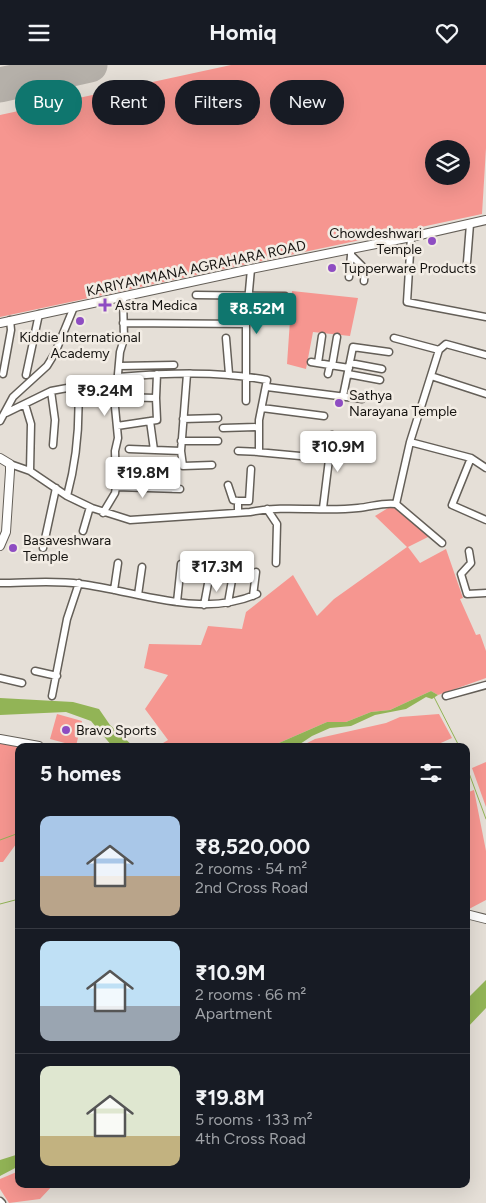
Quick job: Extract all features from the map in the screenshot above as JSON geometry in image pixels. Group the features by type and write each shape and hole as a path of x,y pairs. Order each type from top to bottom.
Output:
{"street":[{"name":"KARIYAMMANA AGRAHARA ROAD","path":"0,323 39,313 251,269 351,252 486,220"},
{"path":"467,263 470,224"},
{"path":"411,237 407,302 436,309 452,309 486,317"},
{"path":"349,277 351,252"},
{"path":"351,252 365,269 364,281"},
{"path":"246,401 246,324 251,269"},
{"path":"196,295 285,296"},
{"path":"103,513 115,493 116,487 116,397 124,339 123,297"},
{"path":"0,421 13,397 46,366 55,353 74,307"},
{"path":"26,375 39,313"},
{"path":"3,373 11,331 10,320"},
{"path":"123,323 246,324"},
{"path":"322,335 314,363 349,369 382,369"},
{"path":"328,374 337,337"},
{"path":"226,338 229,374"},
{"path":"394,338 439,350"},
{"path":"396,504 410,441 439,350 446,344 486,355"},
{"path":"343,396 353,347 389,352"},
{"path":"119,366 174,365"},
{"path":"349,369 380,380"},
{"path":"118,377 157,374 229,374 267,381 259,427 257,452"},
{"path":"117,426 158,420 156,398 157,374"},
{"path":"187,374 181,441 183,466 212,465"},
{"path":"431,376 486,393"},
{"path":"6,413 51,391 78,386 80,419 75,466 67,496"},
{"path":"267,387 362,399"},
{"path":"51,391 55,420 53,445"},
{"path":"116,397 156,398"},
{"path":"26,404 32,424 30,471"},
{"path":"262,408 324,416"},
{"path":"183,419 218,418"},
{"path":"150,421 154,450"},
{"path":"223,428 259,427"},
{"path":"323,508 332,435"},
{"path":"181,441 218,441"},
{"path":"410,441 471,458 486,468"},
{"path":"129,449 181,451"},
{"path":"238,451 310,457"},
{"path":"0,458 10,464 30,471 67,496 90,507 103,513 130,520 267,509 358,508 387,503 396,504 442,543"},
{"path":"471,458 452,505 486,520"},
{"path":"0,546 6,532 10,464"},
{"path":"141,488 142,465"},
{"path":"157,488 158,465"},
{"path":"172,489 174,466"},
{"path":"228,485 233,500 249,501 251,469"},
{"path":"116,487 180,489"},
{"path":"43,548 56,488"},
{"path":"238,501 238,512"},
{"path":"83,531 90,507"},
{"path":"267,509 277,524 276,563"},
{"path":"469,551 471,563 461,574 467,594 486,593"},
{"path":"114,590 118,563"},
{"path":"177,602 181,564"},
{"path":"138,595 142,567"},
{"path":"0,583 79,583 177,602 204,605 228,603 255,595 256,573"},
{"path":"204,605 209,578"},
{"path":"228,603 232,580"},
{"path":"52,696 68,619 79,583"},
{"path":"35,671 57,676"},
{"path":"0,678 22,683"},
{"path":"446,696 486,685"},
{"path":"0,739 22,743"},
{"path":"470,915 486,919"}],"shaded area":[{"path":"231,65 486,65 486,148 482,214 0,317 0,115 15,112 15,125 82,125 82,97 92,95 92,125 165,125 165,80 162,80"},
{"path":"292,291 358,298 350,336 313,332 306,369 287,364"},
{"path":"393,505 430,536 408,547 420,563 446,549 463,598 460,599 476,635 480,634 486,651 486,678 438,695 431,691 390,710 371,712 346,722 327,722 279,743 163,743 168,740 145,709 168,675 144,668 149,644 201,645 208,626 242,629 246,612 293,575 317,616 334,599 407,547 375,516"},
{"path":"431,691 438,695 432,699 426,697 406,709 375,715 351,726 330,728 302,743 279,743 327,722 346,722 371,712 390,710"},
{"path":"0,698 73,702 99,709 110,725 130,743 109,743 91,721 66,712 0,715"},
{"name":"Bravo Sports","path":"57,714 82,721 77,743 65,743 50,739"},
{"path":"439,714 452,738 441,743 307,743 315,739 386,723 400,717"},
{"path":"0,743 15,745 15,846 3,862 0,862"},
{"path":"486,762 486,807 472,768"},
{"path":"474,790 486,851 486,900 470,908 470,792"},
{"path":"486,980 486,1008 470,1025 470,996"},
{"path":"15,1155 15,1168 0,1176 0,1160"},
{"path":"15,1173 15,1188 50,1188 40,1199 9,1203 0,1189 0,1179"}],"waterway":[{"path":"434,697 457,743"},
{"path":"470,776 486,819"},
{"path":"0,840 15,834"},
{"path":"0,904 15,900"}],"runway":[{"path":"0,85 90,65"}],"place":[{"name":"Chowdeshwari Temple","path":"432,241"},
{"name":"Tupperware Products","path":"332,268"},
{"name":"Astra Medica","path":"105,305"},
{"name":"Kiddie International Academy","path":"80,321"},
{"name":"Sathya Narayana Temple","path":"339,403"},
{"name":"Basaveshwara Temple","path":"13,548"},
{"name":"Bravo Sports","path":"66,730"}]}
